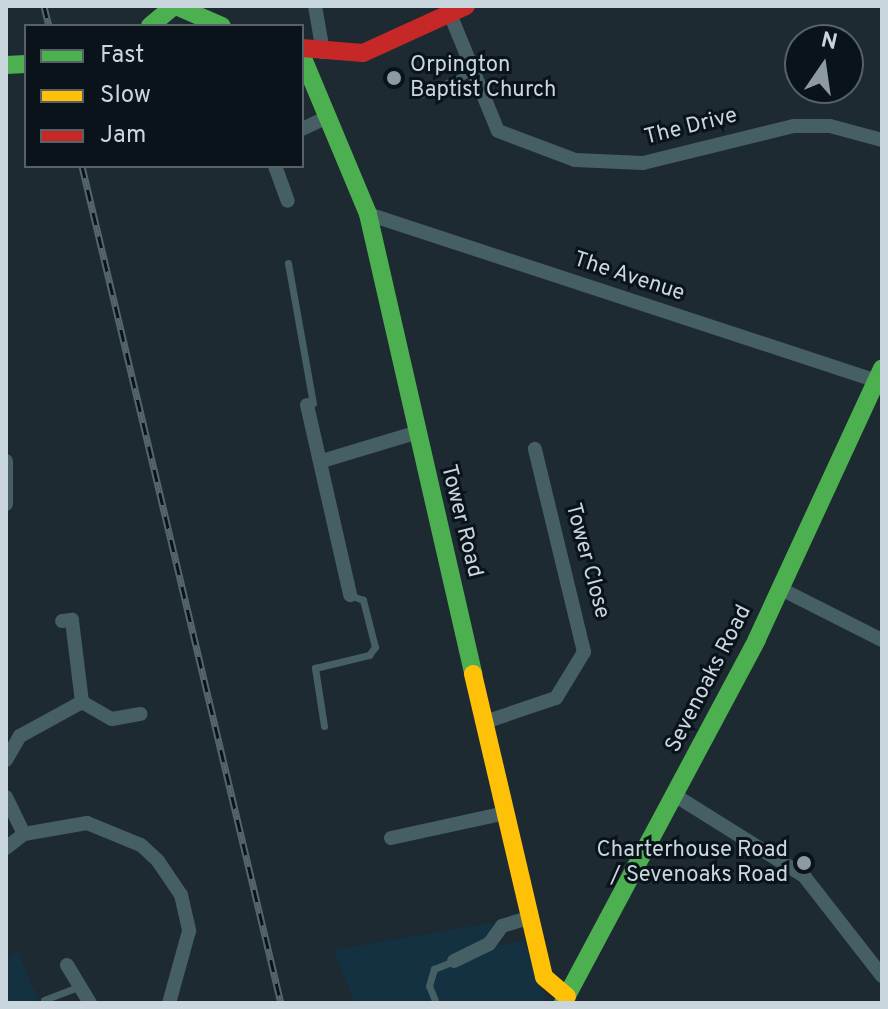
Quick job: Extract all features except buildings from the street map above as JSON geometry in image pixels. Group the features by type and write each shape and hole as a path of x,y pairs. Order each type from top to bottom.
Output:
{"street":[{"path":"152,24 175,6 217,24"},
{"path":"315,6 323,52"},
{"path":"304,48 323,52 372,50 458,10"},
{"name":"The Drive","path":"458,10 474,71 498,131 587,163 643,163 794,126 830,126 882,140"},
{"name":"Tower Road","path":"304,61 368,214 415,433 529,918 544,977 565,999"},
{"path":"304,128 328,117"},
{"path":"276,168 288,201"},
{"name":"The Avenue","path":"368,214 879,382"},
{"name":"Sevenoaks Road","path":"565,999 676,796 781,589 879,382"},
{"path":"307,405 350,595"},
{"path":"322,461 415,433"},
{"name":"Tower Close","path":"485,722 556,698 584,652 535,449"},
{"path":"6,461 6,504"},
{"path":"781,589 882,640"},
{"path":"62,621 72,620 82,702"},
{"path":"82,702 112,719 141,714"},
{"path":"6,760 20,736 82,702"},
{"path":"676,796 804,876 882,976"},
{"path":"6,797 24,834"},
{"path":"391,838 506,813"},
{"path":"6,848 24,834 87,823 141,845 158,861 181,895 189,931 169,1003"},
{"path":"454,961 489,944 502,926 529,918"},
{"path":"67,965 90,1003"}],"lane":[{"path":"420,95 474,71"},
{"path":"288,263 313,403 307,405"},
{"path":"324,726 315,668 369,655 375,647 363,600 350,595"},
{"path":"436,1003 429,986 434,969 454,961"},
{"path":"44,1000 80,986"}],"shaded area":[{"path":"491,923 498,946 524,940 546,1003 355,1003 333,950"},
{"path":"17,951 40,1003 6,1003 6,957"}],"railway":[{"path":"44,6 48,24"},
{"path":"82,168 281,1003"}],"traffic: fast":[{"path":"152,24 174,6"},
{"path":"176,6 217,24"},
{"path":"304,61 368,214 473,674"},
{"path":"6,65 24,64"},
{"path":"563,1003 757,639 882,369"}],"traffic: slow":[{"path":"473,674 544,977 567,996"}],"traffic: jam":[{"path":"304,48 363,53 466,6"}],"place":[{"name":"Orpington Baptist Church","path":"394,78"},
{"name":"Charterhouse Road / Sevenoaks Road","path":"804,863"}]}
